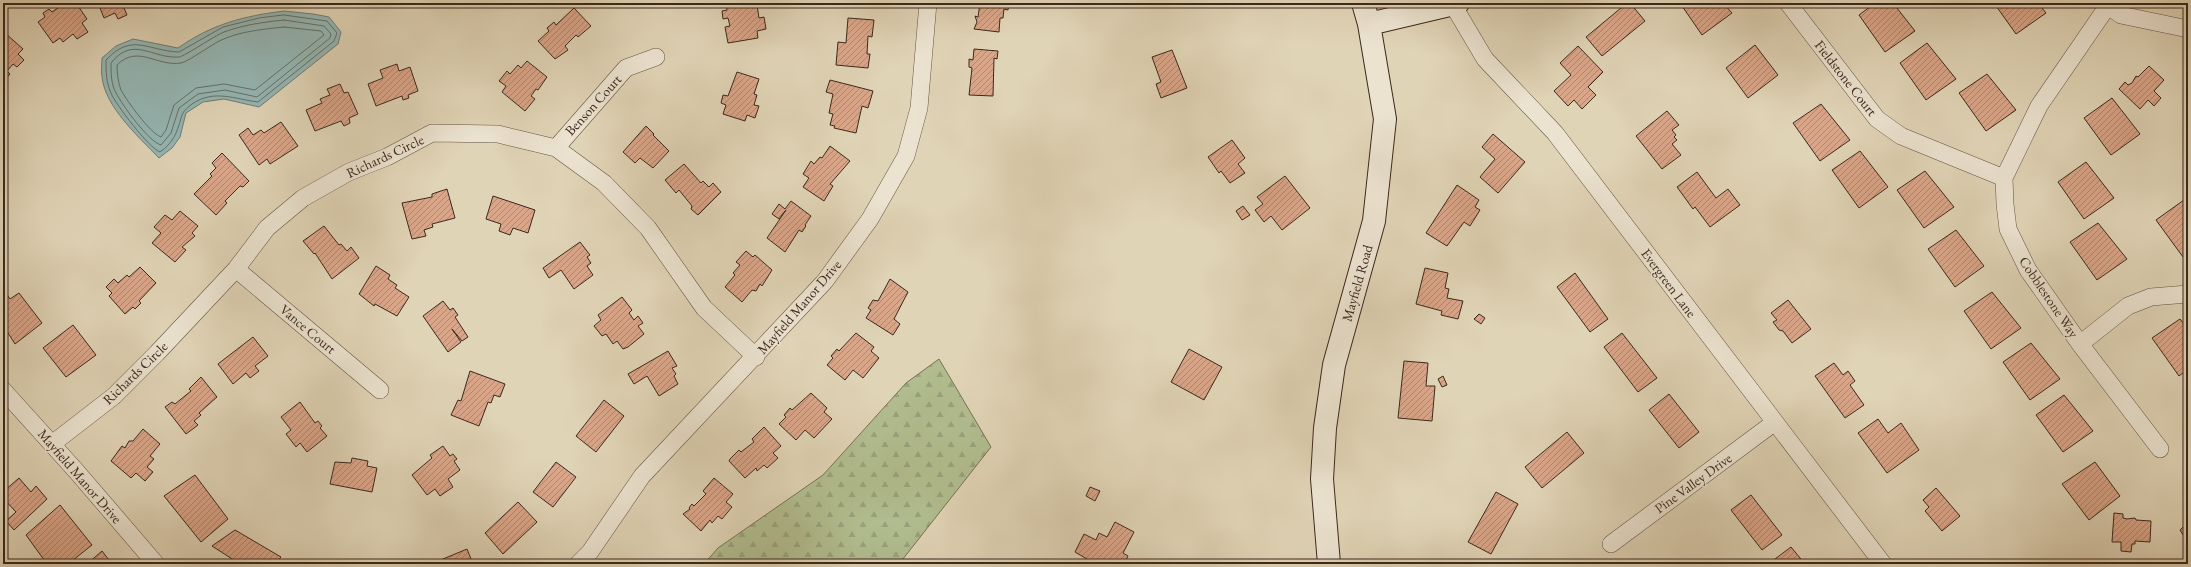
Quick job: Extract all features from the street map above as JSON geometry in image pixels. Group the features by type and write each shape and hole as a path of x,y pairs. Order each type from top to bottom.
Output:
{"street":[{"name":"Mayfield Manor Drive","path":"578,564 590,552 642,476 756,357 825,281 870,220 906,156 919,108 928,3"},
{"name":"Mayfield Road","path":"1329,564 1322,479 1325,428 1334,365 1374,221 1385,118 1369,24 1363,3"},
{"name":"Fieldstone Court","path":"1788,3 1877,119 1901,136 2004,178"},
{"path":"1369,24 1455,4"},
{"name":"Evergreen Lane","path":"1455,4 1485,59 1555,133 1883,564"},
{"path":"2004,178 2039,106 2106,5 2121,15 2188,29"},
{"name":"Benson Court","path":"556,148 626,68 656,57"},
{"name":"Richards Circle","path":"52,444 114,396 157,353 236,269 268,228 303,198 349,172 387,157 432,133 498,134 556,148 604,183 648,228 704,308 756,357"},
{"name":"Cobblestone Way","path":"2004,178 2008,229 2028,270 2080,344 2160,449"},
{"name":"Vance Court","path":"236,269 380,390"},
{"path":"2080,344 2128,306 2151,297 2188,294"},
{"name":"Mayfield Manor Drive","path":"3,390 156,564"},
{"name":"Pine Valley Drive","path":"1611,544 1775,422"}],"green space":[{"path":"939,359 991,447 899,564 704,564 718,548 823,475 906,383"}],"water":[{"path":"284,11 329,17 341,32 338,44 259,107 224,99 203,102 186,113 180,137 172,148 159,158 124,121 109,99 104,88 102,77 102,58 116,46 133,39 178,48 203,33 229,22"}],"building":[{"path":"57,3 76,3 87,19 82,23 88,32 77,39 73,34 63,42 60,38 53,43 38,22 45,17 43,13 49,9 52,12 58,8"},
{"path":"98,3 136,3 124,8 127,15 118,19 115,13 104,18"},
{"path":"726,3 752,3 753,6 757,5 759,18 764,17 766,29 757,31 758,38 728,43 725,27 730,26 728,18 723,19 722,11 727,10"},
{"path":"980,3 1009,3 1008,10 1004,9 1003,18 1000,18 999,32 974,29 977,22 975,16 978,17"},
{"path":"1627,3 1630,3 1645,21 1602,56 1586,37"},
{"path":"1680,3 1723,3 1732,13 1702,35"},
{"path":"1875,3 1893,3 1915,31 1885,52 1859,15"},
{"path":"1994,3 2038,3 2046,13 2016,34"},
{"path":"574,8 591,26 578,37 576,35 565,46 568,50 555,59 538,41 549,31 547,28 554,22 556,25"},
{"path":"848,18 874,20 872,37 868,36 867,54 870,54 868,68 836,65 838,42 846,43"},
{"path":"5,33 23,49 18,54 24,60 17,67 13,64 7,71 10,74 4,81 3,35"},
{"path":"1927,43 1956,79 1926,100 1900,63"},
{"path":"1755,45 1778,75 1748,98 1726,68"},
{"path":"1578,46 1603,72 1588,87 1596,95 1582,109 1574,100 1568,106 1554,91 1571,75 1560,63"},
{"path":"974,49 998,51 997,59 994,58 993,96 969,95 972,68 969,67 969,59 973,60"},
{"path":"1172,50 1187,88 1161,98 1156,84 1161,82 1152,57"},
{"path":"527,61 547,77 538,90 536,89 531,96 535,99 525,111 502,92 506,86 499,81 507,71 510,74 518,65 521,68"},
{"path":"397,64 399,71 410,67 418,91 408,95 409,98 403,100 402,96 376,106 368,84 383,78 380,70"},
{"path":"2149,66 2164,80 2154,91 2161,98 2154,106 2148,100 2140,109 2119,89 2125,82 2128,85 2132,83 2136,76 2138,77"},
{"path":"737,72 759,79 754,94 757,95 754,105 759,106 755,118 747,115 745,121 723,114 726,105 721,103 723,95 728,96"},
{"path":"1987,74 2016,110 1986,131 1959,93"},
{"path":"830,80 873,91 868,108 862,106 856,133 834,128 835,126 830,125 833,114 829,113 833,94 826,92"},
{"path":"340,84 344,93 348,92 358,114 349,118 350,123 344,126 341,121 315,131 306,110 322,103 320,99 330,95 327,89"},
{"path":"2112,98 2140,134 2111,155 2084,118"},
{"path":"1821,104 1850,140 1820,161 1793,123"},
{"path":"1667,111 1679,125 1672,130 1676,135 1674,137 1677,140 1672,144 1681,155 1662,169 1636,136"},
{"path":"281,122 298,146 270,164 267,159 259,165 239,135 248,128 253,135 261,130 264,133"},
{"path":"646,126 669,151 653,168 640,158 635,163 623,152"},
{"path":"1493,134 1525,162 1498,193 1480,177 1495,159 1482,147"},
{"path":"1232,140 1245,158 1238,164 1245,173 1230,183 1221,171 1219,173 1208,157"},
{"path":"830,146 850,161 830,184 833,186 824,201 803,187 809,178 803,174 811,161 814,164 820,157 822,158"},
{"path":"1860,151 1888,187 1859,208 1832,170"},
{"path":"222,153 249,181 243,187 240,186 225,201 227,203 216,215 194,194 212,176 210,174 216,168 212,163"},
{"path":"2086,162 2114,198 2084,219 2058,182"},
{"path":"684,164 701,183 703,181 709,187 713,183 721,192 698,215 691,209 692,206 679,190 676,193 665,180"},
{"path":"1925,171 1954,207 1924,228 1897,190"},
{"path":"1697,172 1716,198 1728,189 1740,205 1710,227 1695,207 1693,209 1677,187"},
{"path":"1285,176 1310,208 1282,230 1271,216 1264,222 1255,210 1263,204 1257,197"},
{"path":"1457,185 1479,200 1475,207 1480,210 1470,226 1464,222 1447,246 1426,233"},
{"path":"447,189 455,218 432,224 433,227 424,230 426,236 412,239 402,203 432,197 432,194"},
{"path":"493,196 535,210 528,233 513,228 510,235 499,231 501,224 486,219"},
{"path":"2184,200 2188,205 2188,253 2183,257 2156,220"},
{"path":"791,201 811,216 802,232 799,230 785,252 767,238 786,210 779,219 772,214 779,204 785,209"},
{"path":"1243,206 1250,215 1242,220 1236,211"},
{"path":"180,211 198,226 192,233 195,236 182,247 186,250 175,262 152,243 161,233 154,227 165,215 172,220"},
{"path":"2098,223 2127,259 2097,280 2070,242"},
{"path":"324,226 339,245 341,244 347,251 351,247 359,258 332,279 315,253 314,254 303,241"},
{"path":"1956,230 1984,266 1955,287 1928,249"},
{"path":"580,242 590,255 587,257 591,263 587,266 593,275 574,289 561,270 549,278 543,268"},
{"path":"746,251 753,257 755,255 772,270 762,286 760,284 756,291 752,290 742,302 725,287 735,275 733,273 740,265 736,262"},
{"path":"376,266 390,275 388,279 397,285 395,288 409,297 397,316 375,304 374,306 359,294"},
{"path":"140,267 156,283 139,301 141,303 135,309 133,307 125,314 109,296 112,293 106,287 114,279 118,283 127,275 129,277"},
{"path":"1425,268 1448,273 1445,288 1449,289 1447,298 1463,301 1458,319 1441,315 1442,311 1416,304"},
{"path":"1575,273 1608,319 1590,332 1557,287"},
{"path":"890,279 908,292 894,319 900,324 893,335 866,318 871,310 868,308 873,300 878,301"},
{"path":"1992,292 2021,328 1991,349 1964,311"},
{"path":"6,293 10,299 19,293 42,323 15,344 3,325 3,295"},
{"path":"622,297 632,310 629,313 634,320 638,316 643,323 638,326 644,334 628,347 623,349 617,341 613,344 606,334 602,336 594,326 601,320 598,315"},
{"path":"1788,300 1811,329 1792,343 1783,331 1779,330 1773,322 1777,320 1771,313"},
{"path":"443,301 450,310 453,308 458,315 455,317 468,337 462,341 452,329 461,342 448,352 423,316"},
{"path":"1479,314 1485,318 1481,324 1474,319"},
{"path":"2180,319 2188,329 2188,369 2179,376 2152,338"},
{"path":"73,325 96,355 66,377 43,348"},
{"path":"856,333 874,347 871,351 879,358 863,378 853,370 845,380 827,365 833,358 831,356 837,349 839,351"},
{"path":"1622,333 1657,378 1638,392 1604,347"},
{"path":"253,337 268,356 255,366 259,371 250,378 246,373 233,384 218,364"},
{"path":"2031,343 2060,379 2030,400 2003,362"},
{"path":"1189,349 1222,367 1204,400 1171,382"},
{"path":"668,351 677,366 672,368 676,374 674,376 678,384 659,396 647,376 634,384 628,374"},
{"path":"1404,361 1428,363 1426,386 1435,386 1432,421 1398,418"},
{"path":"1834,363 1843,375 1848,371 1855,381 1850,385 1864,405 1845,418 1815,376"},
{"path":"470,371 505,384 500,397 494,395 491,403 488,402 479,426 451,415 458,400 461,401"},
{"path":"1443,376 1447,385 1442,387 1438,379"},
{"path":"201,377 217,397 199,413 201,415 194,421 198,425 186,434 165,407 172,402 175,404 191,391 189,389"},
{"path":"811,393 827,408 824,412 832,419 814,438 805,430 796,440 779,424 786,417 784,415 790,408 792,410"},
{"path":"1669,394 1699,432 1679,448 1649,410"},
{"path":"2064,395 2093,431 2063,452 2036,415"},
{"path":"604,400 624,416 596,452 576,436"},
{"path":"300,402 315,423 318,421 322,426 320,428 327,436 307,452 300,443 296,447 286,434 291,430 281,417"},
{"path":"1878,419 1888,433 1901,423 1919,450 1887,473 1858,433"},
{"path":"764,427 781,446 773,453 778,458 767,468 764,465 757,471 756,468 745,478 729,461 739,450 741,452 754,442 752,439"},
{"path":"143,429 160,444 150,456 154,459 147,467 153,472 145,481 136,473 131,478 111,461 122,446 125,448 129,441 133,441"},
{"path":"1567,432 1584,453 1542,488 1525,467"},
{"path":"443,446 450,456 453,454 457,459 454,461 460,470 448,479 453,487 440,496 435,489 427,495 412,475 432,458 430,455"},
{"path":"352,458 368,461 367,466 377,468 372,492 330,484 335,462 351,463"},
{"path":"556,462 576,477 553,507 533,492"},
{"path":"2095,462 2120,496 2089,520 2062,484"},
{"path":"195,475 228,519 201,542 164,496"},
{"path":"19,478 31,492 36,486 47,499 14,530 6,521 16,512 3,498 3,492"},
{"path":"714,478 733,494 726,502 732,507 722,519 718,516 712,523 710,520 701,531 683,514 690,509 689,508 692,504 694,506 706,494 703,491"},
{"path":"1090,487 1100,491 1095,501 1086,496"},
{"path":"1936,488 1960,516 1942,531 1925,511 1929,507 1923,500"},
{"path":"1496,492 1518,504 1491,554 1468,542"},
{"path":"1751,495 1782,535 1762,550 1731,510"},
{"path":"518,502 537,522 503,554 485,533"},
{"path":"60,505 92,545 68,564 47,564 26,535"},
{"path":"2114,513 2123,514 2123,518 2127,519 2135,518 2136,520 2151,521 2150,542 2135,541 2135,544 2132,544 2131,552 2121,551 2121,542 2112,542"},
{"path":"2188,520 2188,543 2180,530 2187,525 2185,522"},
{"path":"1115,522 1134,532 1123,553 1128,556 1124,564 1091,564 1092,562 1075,552 1084,534 1096,540 1099,533 1107,537"},
{"path":"235,530 281,557 275,564 240,564 212,546"},
{"path":"1791,547 1805,564 1773,564 1771,562"},
{"path":"467,549 473,564 431,564"},
{"path":"102,551 112,564 87,564"}]}
